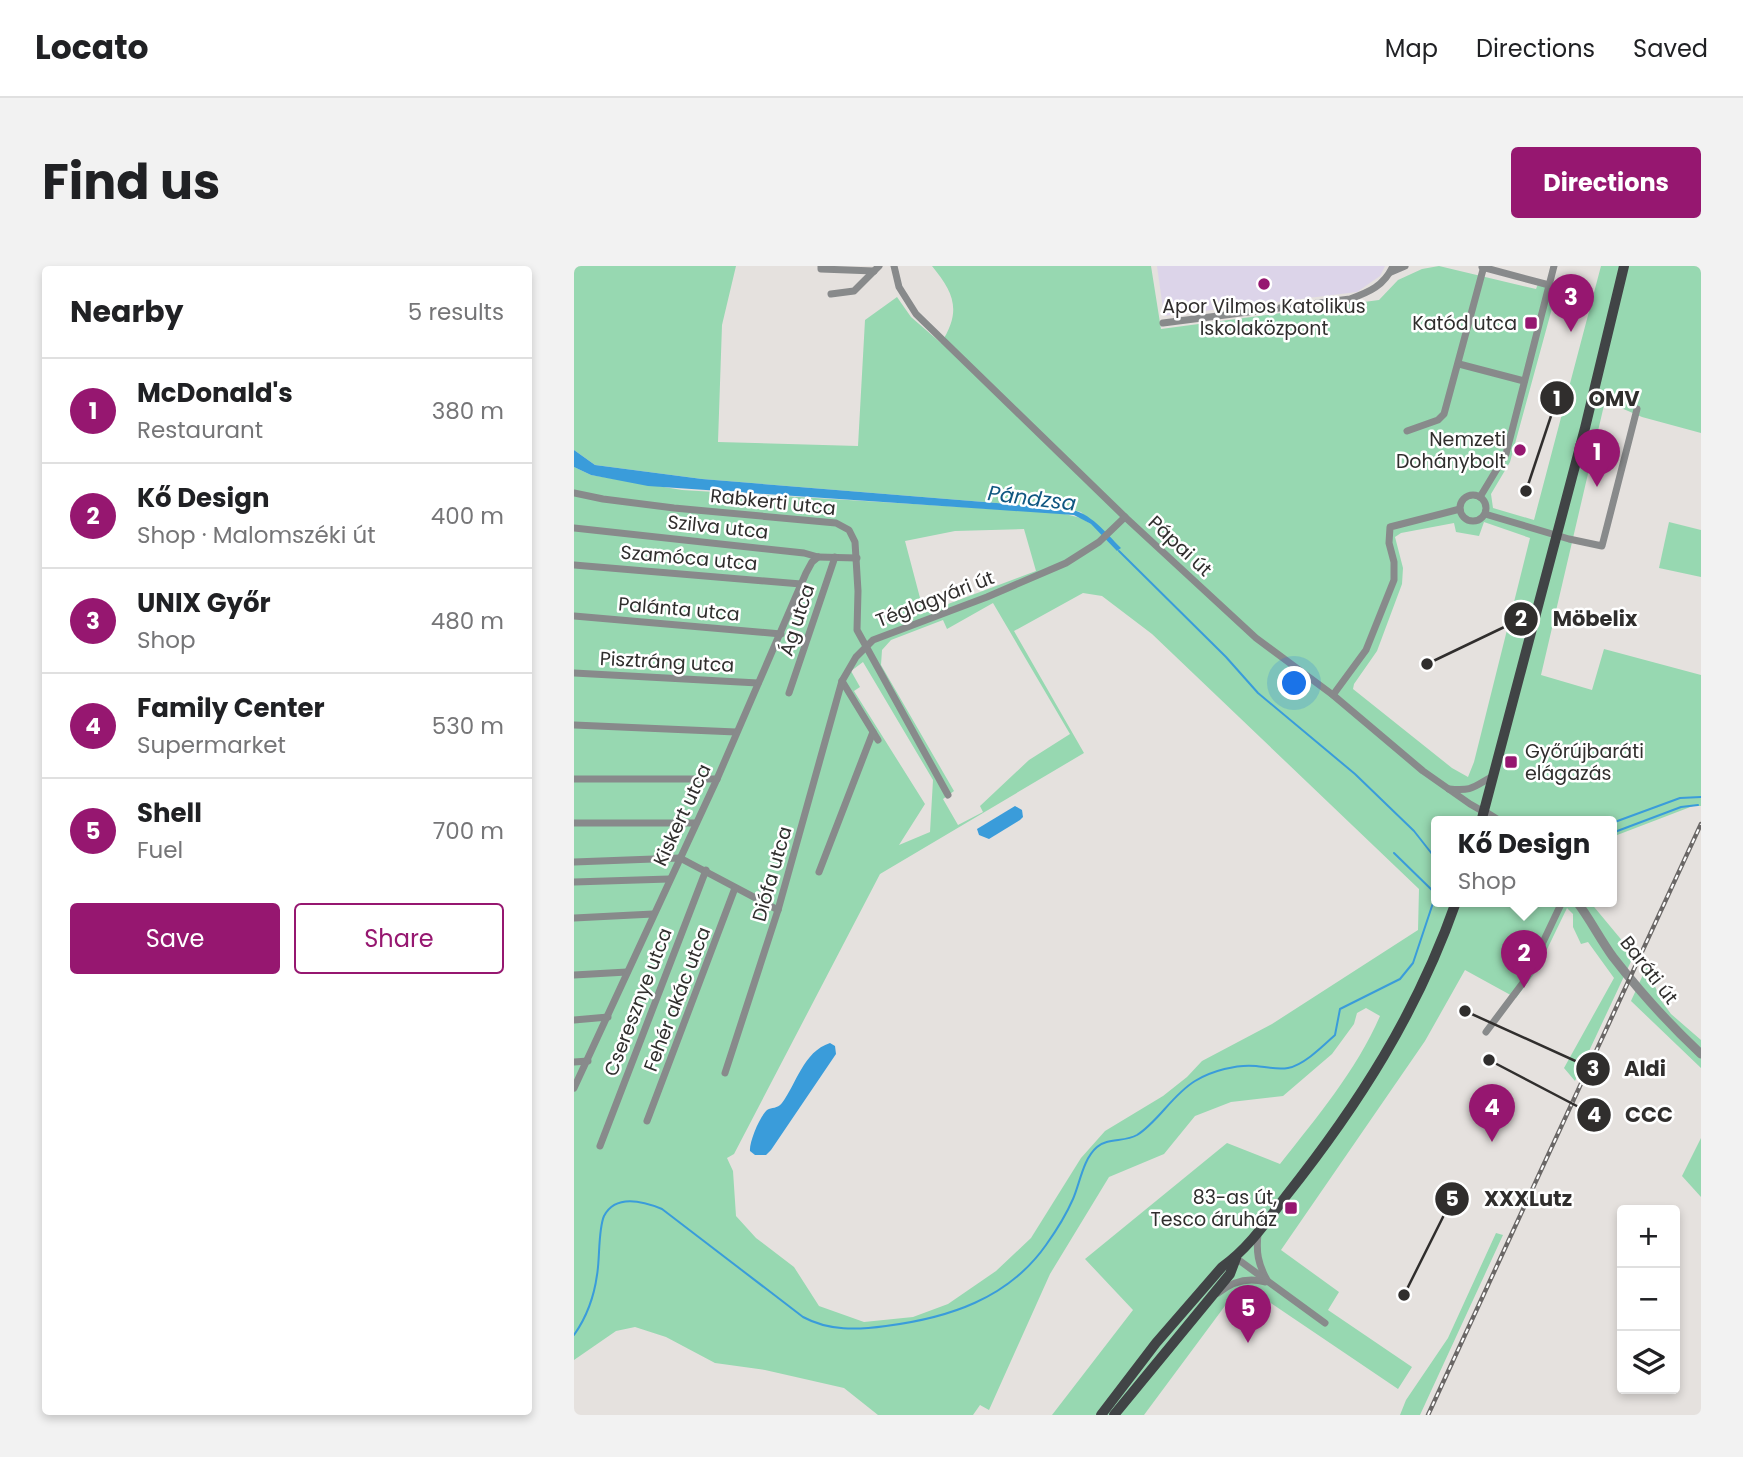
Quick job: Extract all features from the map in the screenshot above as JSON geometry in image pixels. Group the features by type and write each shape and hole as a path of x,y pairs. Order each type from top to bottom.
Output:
{"main road":[{"path":"1483,816 1585,428 1624,266"},
{"path":"1101,1415 1156,1343 1222,1267 1236,1258 1258,1232 1347,1116 1388,1051 1420,991 1454,907"},
{"path":"1114,1415 1230,1274 1236,1258"}],"street":[{"path":"821,266 821,269 877,268"},
{"name":"Pápai út","path":"894,266 899,288 916,314 1125,517 1256,638 1333,695 1482,816"},
{"path":"1163,323 1350,299 1373,291 1384,281 1391,269 1405,266"},
{"path":"1407,431 1438,421 1444,414 1483,266 1549,285"},
{"path":"1480,497 1506,454 1554,266"},
{"path":"831,294 854,291 877,268"},
{"path":"1459,364 1524,382"},
{"path":"1485,514 1602,546 1637,409"},
{"name":"Rabkerti utca","path":"574,492 603,499 674,508 843,525 853,535 858,558 856,622 865,646"},
{"path":"1465,497 1480,497 1486,504 1485,514 1479,520 1470,520 1463,516 1460,509 1465,497"},
{"path":"1333,695 1366,650 1394,580 1394,562 1389,543 1390,527 1460,509"},
{"name":"Téglagyári út","path":"948,795 865,646 881,636 987,597 1066,563 1099,542 1125,517"},
{"name":"Szilva utca","path":"574,528 804,553 818,557 858,558"},
{"name":"Kiskert utca","path":"574,1088 717,779 811,562 818,557"},
{"name":"Ág utca","path":"789,693 835,557"},
{"name":"Szamóca utca","path":"574,565 801,584"},
{"name":"Palánta utca","path":"574,616 780,634"},
{"path":"865,646 849,666 842,681 878,740"},
{"name":"Pisztráng utca","path":"574,673 758,682"},
{"name":"Diófa utca","path":"725,1073 778,909 842,681"},
{"path":"574,725 736,732"},
{"path":"819,873 873,732"},
{"path":"1448,789 1467,791 1493,776"},
{"path":"574,779 717,779"},
{"path":"574,824 696,823"},
{"path":"574,862 680,858 778,909"},
{"name":"Cseresznye utca","path":"600,1146 706,870"},
{"path":"574,883 669,879"},
{"name":"Fehér akác utca","path":"647,1121 734,888"},
{"path":"1486,1032 1525,980 1560,907"},
{"name":"Baráti út","path":"1580,907 1610,952 1642,993 1701,1054"},
{"path":"574,918 653,914"},
{"path":"574,975 627,972"},
{"path":"574,1020 608,1017"},
{"path":"574,1062 588,1061"},
{"path":"1258,1232 1258,1262 1269,1283"},
{"path":"1236,1258 1325,1323"},
{"path":"1203,1307 1236,1282 1254,1279 1269,1283"}],"shaded area":[{"name":"Apor Vilmos Katolikus Iskolaközpont","path":"1157,266 1385,266 1380,276 1357,292 1164,316"}],"green space":[{"path":"574,266 736,266 722,325 718,442 858,446 865,320 897,297 911,317 941,343 952,321 953,303 946,285 932,266 1151,266 1161,329 1379,300 1398,280 1422,269 1439,266 1536,289 1538,284 1557,290 1510,462 1491,494 1493,508 1534,520 1601,266 1701,266 1701,433 1642,417 1605,401 1541,675 1592,690 1604,649 1701,675 1701,806 1693,806 1617,835 1617,816 1431,816 1431,907 1594,907 1634,955 1575,1081 1564,1068 1614,978 1588,942 1581,944 1573,927 1573,914 1567,908 1537,970 1516,998 1465,970 1425,1041 1281,1250 1339,1292 1328,1310 1412,1367 1398,1389 1253,1291 1246,1289 1236,1291 1144,1415 1052,1415 1133,1310 1085,1259 1227,1143 1280,1164 1335,1093 1359,1056 1380,1016 1366,1008 1357,1013 1354,1024 1332,1054 1283,1096 1231,1102 1195,1116 1164,1154 1109,1177 1050,1274 989,1410 980,1405 973,1415 878,1415 844,1388 765,1370 715,1363 666,1337 635,1327 616,1331 574,1360 574,467 591,475 682,490 1061,513 1081,518 1091,524 1081,512 1069,509 702,479 595,465 574,450","holes":["1484,522 1530,538 1468,777 1452,768 1353,689 1377,651 1402,584 1403,568 1395,537 1401,533 1454,523 1456,532 1479,536","1024,529 1036,571 924,613 905,541 955,531","1083,593 1102,596 1152,634 1419,889 1418,930 1272,1024 1202,1061 1163,1096 1105,1131 1081,1158 1031,1238 996,1271 948,1304 913,1317 864,1322 819,1306 794,1267 756,1238 736,1216 733,1171 727,1158 734,1154 880,874 1084,753 1014,631","993,603 1070,734 1029,760 980,806 983,812 958,825 943,799 954,791 881,665 882,650 891,640 943,620 947,629","863,662 933,780 930,832 899,845 925,804 854,691 860,687 851,671"]},
{"path":"1669,522 1701,530 1701,577 1659,568"},
{"path":"1647,966 1660,999 1671,1014 1701,1040 1701,1068 1631,1001"},
{"path":"1701,1138 1701,1197 1682,1176"},
{"path":"1496,1233 1503,1235 1420,1415 1400,1415 1406,1400 1448,1338"}],"water":[{"path":"574,450 595,465 702,479 1069,509 1091,519 1121,548 1117,551 1091,524 1074,515 648,486 591,475 574,467"},
{"path":"1015,806 1022,810 1023,817 1020,820 989,839 979,835 977,829"},
{"path":"830,1043 835,1046 836,1054 771,1150 766,1155 755,1155 750,1151 751,1142 764,1113 782,1103 813,1053"}],"waterway":[{"name":"Pándzsa","path":"1119,551 1226,657 1258,693 1355,774 1414,831 1431,853"},
{"name":"Pándzsa","path":"1617,821 1680,798 1701,797"},
{"name":"Pándzsa","path":"1617,831 1681,807 1698,805"},
{"path":"1394,853 1431,889"},
{"path":"574,1335 586,1314 594,1291 604,1216 616,1204 631,1201 662,1209 803,1317 823,1325 854,1329 875,1327 932,1318 975,1303 1014,1279 1046,1245 1067,1211 1085,1165 1097,1147 1106,1142 1127,1139 1145,1130 1187,1087 1209,1074 1241,1066 1284,1069 1313,1054 1335,1035 1340,1009 1400,979 1413,963 1432,907"}],"railway":[{"path":"1428,1415 1701,824"}],"place":[{"name":"Apor Vilmos Katolikus Iskolaközpont","path":"1264,284"},
{"name":"Katód utca","path":"1531,323"},
{"name":"UNIX Győr","path":"1571,332"},
{"name":"Nemzeti Dohánybolt","path":"1520,450"},
{"name":"McDonald's","path":"1597,487"},
{"name":"OMV","path":"1526,491"},
{"name":"Möbelix","path":"1427,664"},
{"name":"Győrújbaráti elágazás","path":"1511,762"},
{"name":"Kő Design","path":"1524,988"},
{"name":"Aldi","path":"1465,1011"},
{"name":"CCC","path":"1489,1060"},
{"name":"Family Center","path":"1492,1142"},
{"name":"83-as út, Tesco áruház","path":"1291,1208"},
{"name":"XXXLutz","path":"1404,1295"},
{"name":"Shell","path":"1248,1343"}]}
